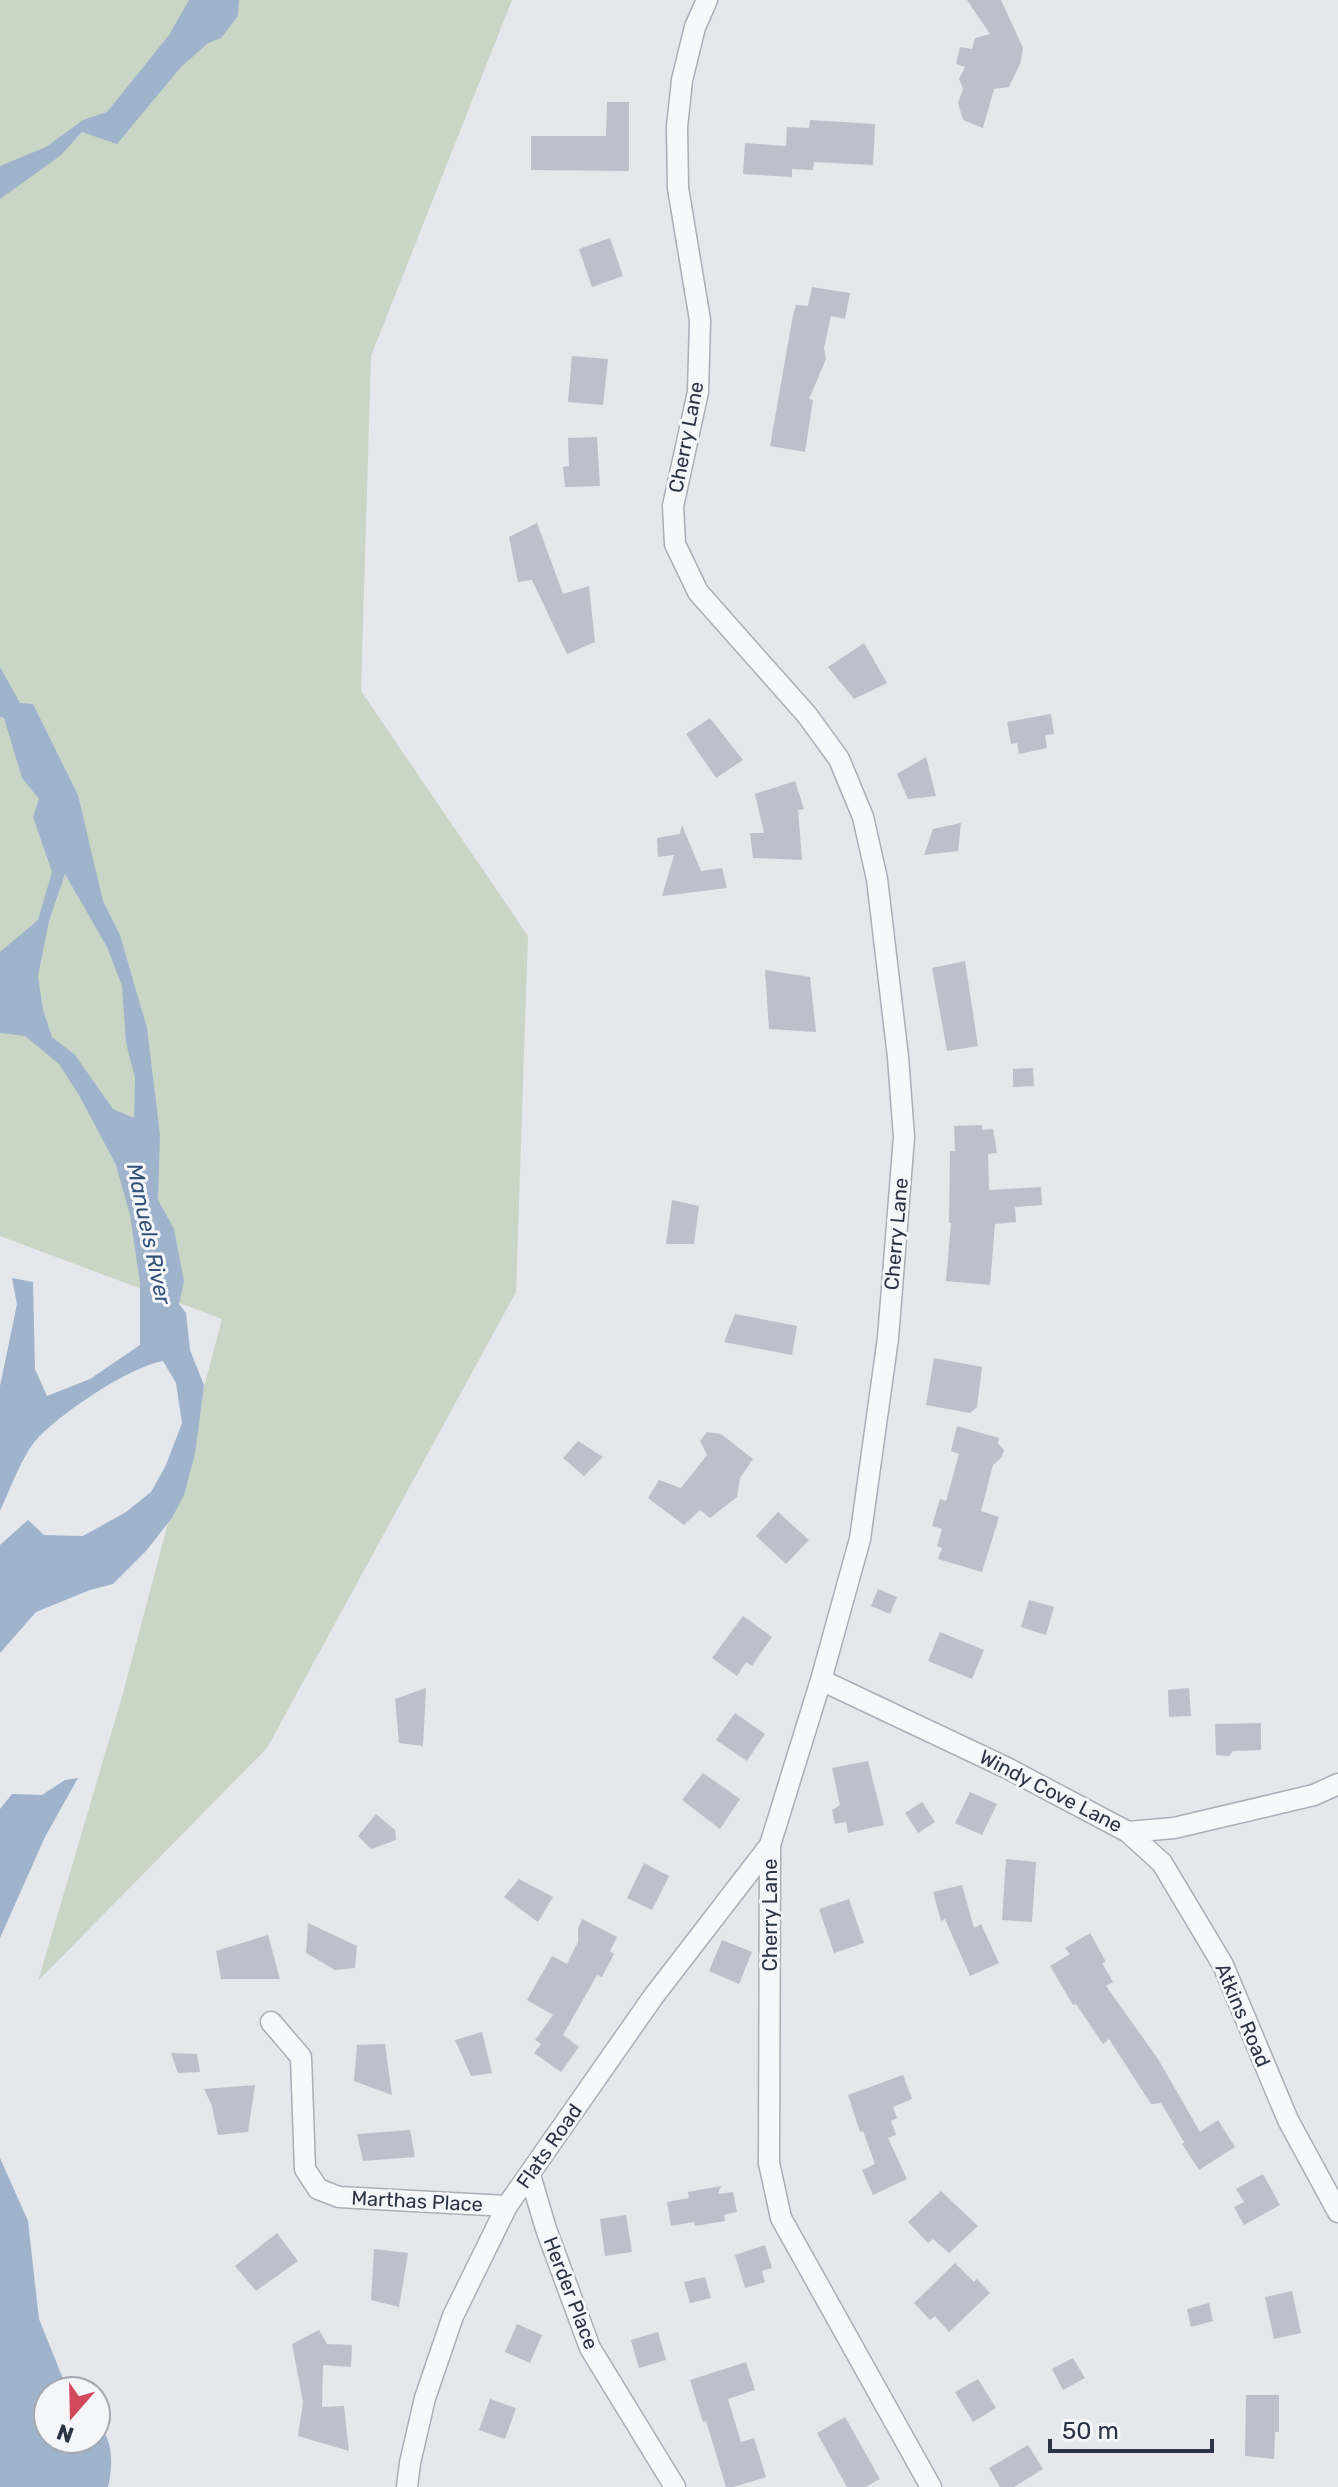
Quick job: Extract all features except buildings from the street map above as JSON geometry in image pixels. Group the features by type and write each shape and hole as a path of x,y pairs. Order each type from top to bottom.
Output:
{"street":[{"name":"Cherry Lane","path":"707,0 695,27 682,80 677,127 678,188 700,320 698,392 673,506 675,544 698,592 807,715 839,759 863,817 877,879 904,1137 888,1338 860,1539 770,1845 769,2163 781,2218 931,2487"},
{"name":"Windy Cove Lane","path":"821,1680 1007,1768 1128,1832 1174,1828 1314,1795 1338,1784"},
{"name":"Atkins Road","path":"1128,1832 1162,1863 1223,1965 1288,2120 1338,2212"},
{"name":"Flats Road","path":"407,2487 425,2398 453,2316 507,2206 653,1997 770,1845"},
{"name":"Marthas Place","path":"271,2022 301,2057 305,2169 318,2189 339,2197 507,2206"},
{"name":"Herder Place","path":"530,2175 546,2229 590,2348 675,2487"}],"green space":[{"path":"0,0 512,0 371,356 361,691 528,936 516,1292 267,1748 38,1981 123,1693 222,1319 0,1236"}],"water":[{"path":"189,0 239,0 238,16 221,38 208,43 181,67 117,144 82,132 60,156 0,199 0,166 46,147 83,120 107,112 169,35"},
{"name":"Manuels River","path":"0,667 20,703 33,704 78,795 103,901 120,935 147,1028 160,1135 158,1200 174,1229 184,1281 179,1304 186,1313 190,1350 204,1385 195,1454 184,1495 172,1518 146,1551 113,1584 36,1612 0,1653 0,1545 28,1520 44,1535 83,1536 126,1512 151,1492 166,1465 182,1423 176,1383 163,1361 132,1372 78,1404 37,1439 0,1511 0,1386 17,1304 12,1278 33,1282 35,1369 47,1396 90,1379 140,1345 140,1283 130,1215 116,1165 79,1095 59,1064 25,1036 0,1033 0,952 38,920 52,872 33,817 39,799 22,778 4,718 0,717","holes":["65,874 107,947 122,986 126,1043 135,1078 134,1118 113,1109 75,1055 52,1037 43,1010 38,976 49,921"]},
{"path":"78,1778 45,1837 0,1938 0,1809 12,1794 42,1795 65,1780"},
{"path":"0,2158 28,2221 39,2319 62,2375 32,2375 32,2455 111,2455 111,2470 108,2487 0,2487"}]}
